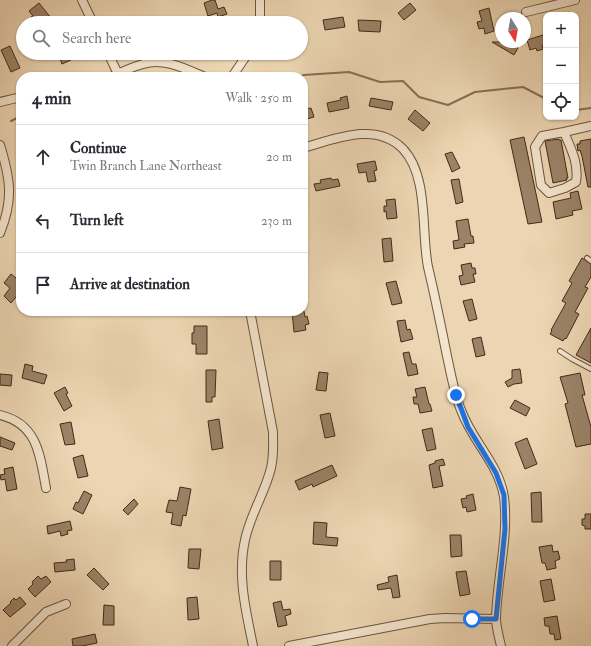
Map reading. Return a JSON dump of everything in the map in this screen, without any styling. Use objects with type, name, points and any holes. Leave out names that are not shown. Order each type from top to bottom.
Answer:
[{"type":"street","points":[[82,0],[90,16]]},
{"type":"street","points":[[260,0],[260,16]]},
{"type":"street","points":[[526,12],[574,0]]},
{"type":"street","points":[[110,60],[114,72]]},
{"type":"street","points":[[235,72],[243,60]]},
{"type":"street","points":[[123,72],[143,64],[161,62],[192,72]]},
{"type":"street","points":[[0,102],[16,98]]},
{"type":"street","points":[[564,132],[573,152],[578,171],[576,182],[565,188],[549,193],[540,186],[535,147],[542,136],[591,126]]},
{"type":"street","points":[[308,147],[355,134],[373,134],[384,136],[404,149],[416,171],[422,198],[426,256],[456,395],[468,427],[496,473],[504,495],[505,529],[496,619],[501,646]]},
{"type":"street","points":[[0,145],[2,163],[10,183],[9,202],[4,224],[0,233]]},
{"type":"street","points":[[251,316],[273,432],[274,450],[271,468],[249,523],[244,541],[242,560],[243,592],[253,646]]},
{"type":"street","points":[[0,415],[20,423],[31,435],[40,456],[46,488]]},
{"type":"street","points":[[12,646],[46,612],[66,604]]},
{"type":"street","points":[[289,646],[430,619],[496,619]]},
{"type":"lane","points":[[560,350],[572,359],[591,369]]},
{"type":"building","points":[[215,0],[218,9],[224,7],[227,14],[218,16],[217,13],[208,16],[204,3]]},
{"type":"building","points":[[39,3],[49,16],[33,16],[29,11]]},
{"type":"building","points":[[410,3],[416,10],[404,20],[398,13]]},
{"type":"building","points":[[489,8],[494,31],[485,34],[484,28],[479,29],[477,22],[482,21],[479,11]]},
{"type":"building","points":[[343,17],[345,27],[325,30],[323,20]]},
{"type":"building","points":[[358,20],[381,21],[380,32],[359,31]]},
{"type":"building","points":[[543,35],[543,49],[537,51],[536,48],[530,50],[531,39]]},
{"type":"building","points":[[10,46],[20,68],[11,72],[1,50]]},
{"type":"building","points":[[502,48],[518,48],[514,55]]},
{"type":"building","points":[[61,60],[71,60],[62,64]]},
{"type":"building","points":[[347,96],[349,108],[329,112],[327,103],[341,100],[340,98]]},
{"type":"building","points":[[371,98],[393,102],[391,110],[369,106]]},
{"type":"building","points":[[311,108],[314,117],[308,119],[308,109]]},
{"type":"building","points":[[415,110],[430,123],[423,131],[408,119]]},
{"type":"building","points":[[524,137],[542,222],[528,224],[510,140]]},
{"type":"building","points":[[591,139],[591,187],[588,187],[582,156],[580,150],[578,151],[577,144],[580,144],[580,141]]},
{"type":"building","points":[[561,140],[568,178],[566,178],[567,180],[553,183],[545,141]]},
{"type":"building","points":[[452,152],[460,168],[452,172],[445,154]]},
{"type":"building","points":[[375,161],[377,170],[374,171],[376,181],[368,182],[366,172],[359,173],[357,164]]},
{"type":"building","points":[[331,178],[332,180],[338,179],[340,186],[316,191],[314,184],[321,183],[320,180]]},
{"type":"building","points":[[459,179],[463,202],[456,204],[451,180]]},
{"type":"building","points":[[578,191],[582,209],[572,211],[573,215],[556,219],[553,202],[571,198],[570,193]]},
{"type":"building","points":[[395,199],[397,218],[387,219],[386,211],[384,212],[384,206],[387,206],[386,200]]},
{"type":"building","points":[[468,219],[471,236],[473,236],[474,243],[464,244],[465,247],[454,249],[453,241],[459,240],[456,221]]},
{"type":"building","points":[[391,238],[393,261],[384,262],[382,239]]},
{"type":"building","points":[[582,258],[591,264],[591,277],[585,287],[588,288],[575,312],[579,314],[566,339],[565,338],[563,341],[550,334],[566,303],[562,301],[572,283],[569,281]]},
{"type":"building","points":[[471,263],[472,268],[475,268],[476,274],[473,274],[475,282],[461,285],[459,276],[463,275],[461,265]]},
{"type":"building","points":[[11,274],[16,278],[16,297],[11,303],[4,296],[10,288],[4,283]]},
{"type":"building","points":[[396,281],[402,303],[392,305],[386,283]]},
{"type":"building","points":[[472,299],[477,319],[469,321],[463,301]]},
{"type":"building","points":[[292,316],[307,316],[309,324],[305,325],[306,330],[294,332]]},
{"type":"building","points":[[405,320],[407,330],[410,329],[413,339],[401,342],[397,321]]},
{"type":"building","points":[[194,326],[207,326],[207,354],[196,354],[196,344],[192,344],[192,333],[194,333]]},
{"type":"building","points":[[591,328],[591,363],[576,355]]},
{"type":"building","points":[[481,337],[485,355],[476,357],[472,339]]},
{"type":"building","points":[[409,352],[412,364],[416,364],[418,374],[408,376],[403,353]]},
{"type":"building","points":[[25,364],[33,366],[32,371],[47,375],[44,384],[22,378]]},
{"type":"building","points":[[520,369],[522,383],[514,384],[508,387],[505,382],[512,378],[512,370]]},
{"type":"building","points":[[206,370],[216,370],[215,397],[212,397],[212,402],[206,402]]},
{"type":"building","points":[[319,372],[328,373],[326,391],[316,390]]},
{"type":"building","points":[[580,373],[585,395],[582,395],[591,427],[591,444],[576,447],[565,404],[568,403],[560,377]]},
{"type":"building","points":[[0,374],[12,375],[11,386],[0,385]]},
{"type":"building","points":[[65,387],[68,393],[66,394],[72,406],[64,411],[54,393]]},
{"type":"building","points":[[425,387],[432,411],[420,413],[418,404],[414,404],[413,397],[417,397],[415,389]]},
{"type":"building","points":[[515,400],[530,408],[526,416],[510,408]]},
{"type":"building","points":[[330,413],[335,436],[325,438],[320,415]]},
{"type":"building","points":[[219,419],[223,448],[212,450],[208,421]]},
{"type":"building","points":[[71,422],[75,444],[65,445],[60,424]]},
{"type":"building","points":[[432,428],[436,449],[427,451],[422,430]]},
{"type":"building","points":[[0,437],[15,443],[12,450],[0,446]]},
{"type":"building","points":[[527,438],[537,464],[525,469],[515,443]]},
{"type":"building","points":[[83,455],[88,476],[78,478],[73,458]]},
{"type":"building","points":[[443,459],[445,465],[439,466],[443,486],[433,488],[429,465],[435,463],[435,461]]},
{"type":"building","points":[[332,465],[337,476],[313,487],[312,484],[299,490],[295,481]]},
{"type":"building","points":[[13,467],[17,489],[7,491],[5,479],[1,480],[0,475],[5,474],[4,469]]},
{"type":"building","points":[[180,487],[191,489],[186,516],[183,515],[181,526],[171,524],[173,513],[166,512],[169,500],[177,501]]},
{"type":"building","points":[[84,491],[92,495],[83,514],[73,509]]},
{"type":"building","points":[[541,492],[542,522],[532,522],[531,493]]},
{"type":"building","points":[[473,494],[476,510],[467,512],[466,507],[463,508],[461,499],[467,498],[466,496]]},
{"type":"building","points":[[134,499],[138,504],[128,515],[123,510]]},
{"type":"building","points":[[585,514],[591,514],[591,529],[585,529],[585,526],[582,525],[582,519],[585,519]]},
{"type":"building","points":[[70,521],[72,530],[67,531],[68,534],[61,536],[60,531],[48,534],[47,526]]},
{"type":"building","points":[[314,522],[327,523],[326,537],[338,538],[337,546],[313,544]]},
{"type":"building","points":[[450,535],[461,535],[462,556],[451,557]]},
{"type":"building","points":[[552,545],[553,552],[558,551],[560,559],[555,561],[556,568],[547,570],[545,563],[542,563],[539,547]]},
{"type":"building","points":[[189,549],[201,549],[199,569],[188,568]]},
{"type":"building","points":[[74,559],[75,570],[55,572],[54,563],[67,562],[66,560]]},
{"type":"building","points":[[270,561],[281,561],[281,580],[270,580]]},
{"type":"building","points":[[94,568],[109,584],[103,590],[87,575]]},
{"type":"building","points":[[466,571],[470,594],[460,596],[456,572]]},
{"type":"building","points":[[397,575],[400,597],[393,598],[391,588],[378,590],[377,585],[389,582],[388,577]]},
{"type":"building","points":[[38,576],[41,579],[46,576],[51,582],[35,597],[28,589]]},
{"type":"building","points":[[551,579],[555,600],[544,602],[540,581]]},
{"type":"building","points":[[20,597],[26,604],[10,617],[3,610],[14,598],[16,600]]},
{"type":"building","points":[[197,597],[199,619],[188,620],[187,598]]},
{"type":"building","points":[[281,601],[283,610],[290,609],[291,614],[285,616],[287,625],[278,627],[273,603]]},
{"type":"building","points":[[104,605],[114,606],[114,625],[103,625]]},
{"type":"building","points":[[557,616],[561,639],[555,640],[554,634],[550,634],[549,626],[545,626],[544,618]]},
{"type":"building","points":[[95,634],[97,643],[73,646],[72,639]]},
{"type":"waterway","points":[[308,75],[349,72],[380,82],[403,81],[419,97],[448,105],[475,92],[523,87],[543,97]]},
{"type":"waterway","points":[[579,110],[591,108]]},
{"type":"waterway","points":[[11,121],[16,118]]},
{"type":"route","points":[[456,395],[468,427],[492,464],[504,495],[505,529],[496,619],[472,619]]}]
